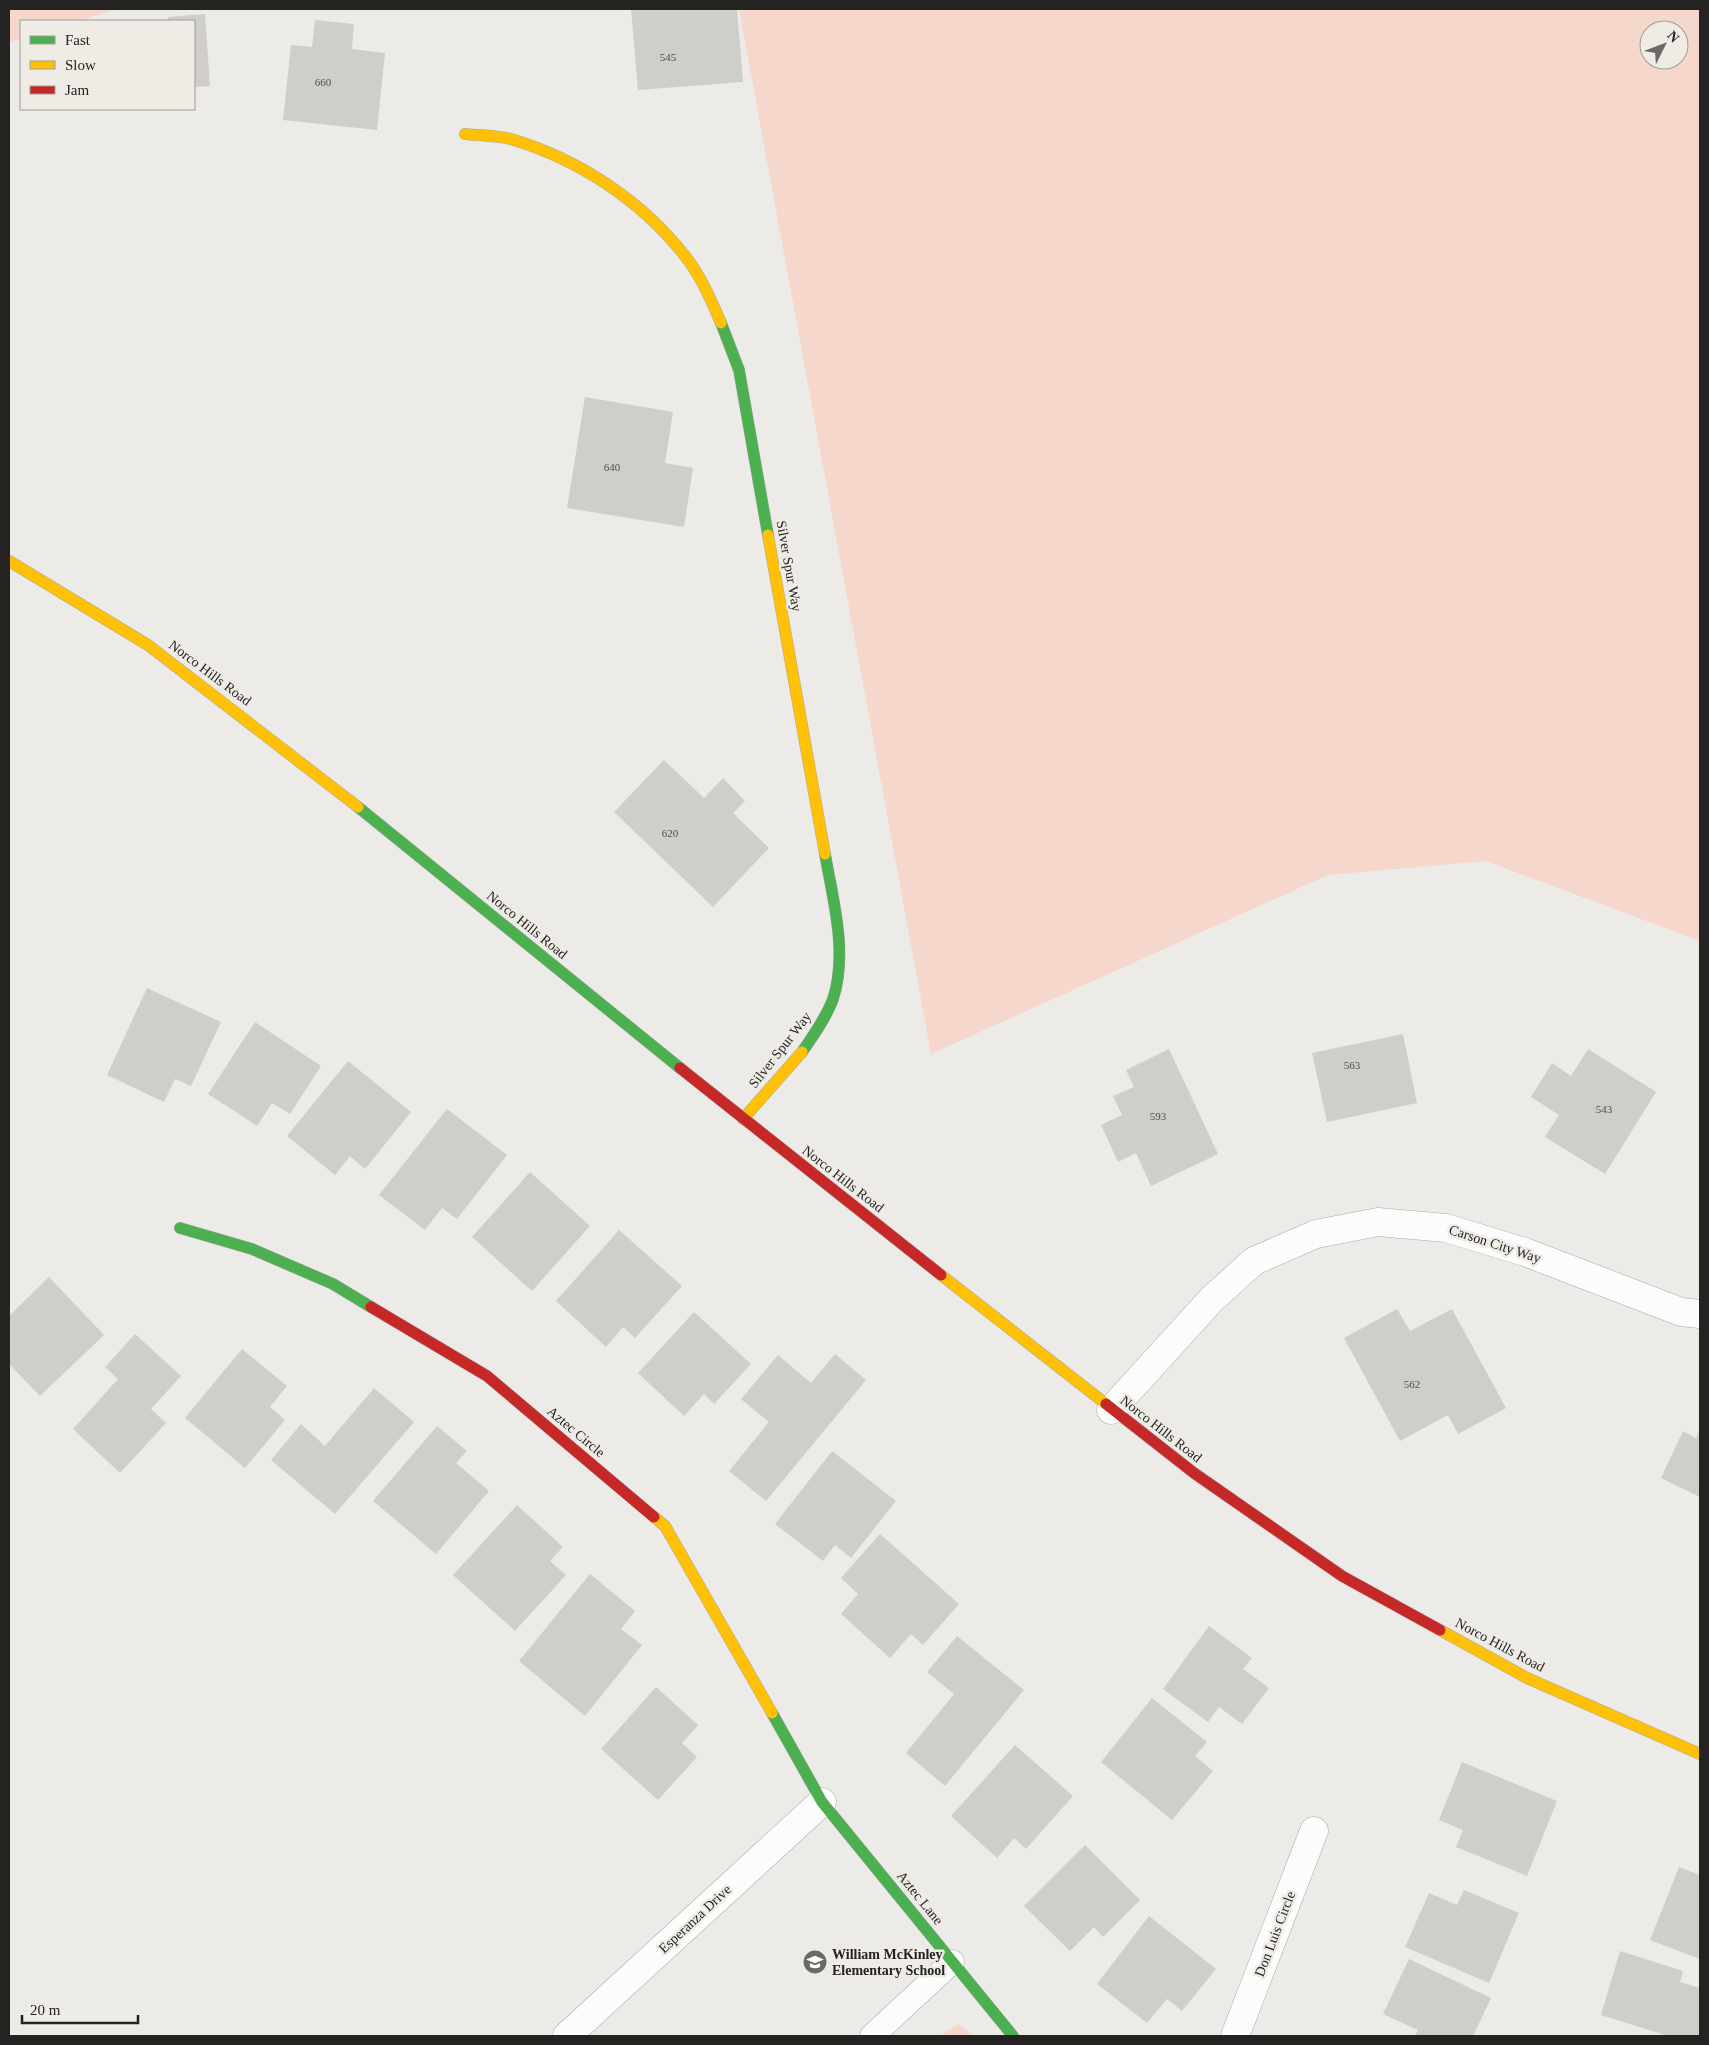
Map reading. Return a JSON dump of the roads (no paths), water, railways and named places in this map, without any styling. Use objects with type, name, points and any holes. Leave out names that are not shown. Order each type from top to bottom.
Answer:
[{"type":"street","name":"Silver Spur Way","points":[[464,134],[512,140],[572,163],[627,198],[672,240],[701,281],[725,333],[739,370],[833,901],[839,949],[837,983],[824,1019],[791,1065],[743,1120]]},
{"type":"street","name":"Norco Hills Road","points":[[9,561],[148,645],[326,781],[743,1120],[1194,1473],[1342,1576],[1526,1678],[1700,1754]]},
{"type":"street","name":"Carson City Way","points":[[1112,1410],[1212,1299],[1254,1261],[1316,1234],[1378,1222],[1446,1228],[1525,1252],[1681,1312],[1700,1314]]},
{"type":"street","name":"Aztec Circle","points":[[180,1228],[252,1249],[333,1284],[487,1376],[665,1526],[822,1802]]},
{"type":"street","name":"Aztec Lane","points":[[822,1802],[1013,2036]]},
{"type":"street","name":"Esperanza Drive","points":[[567,2036],[822,1802]]},
{"type":"street","name":"Don Luis Circle","points":[[1235,2036],[1314,1831]]},
{"type":"lane","points":[[872,2036],[952,1962]]},
{"type":"place","name":"William McKinley Elementary School","points":[[815,1962]]}]
